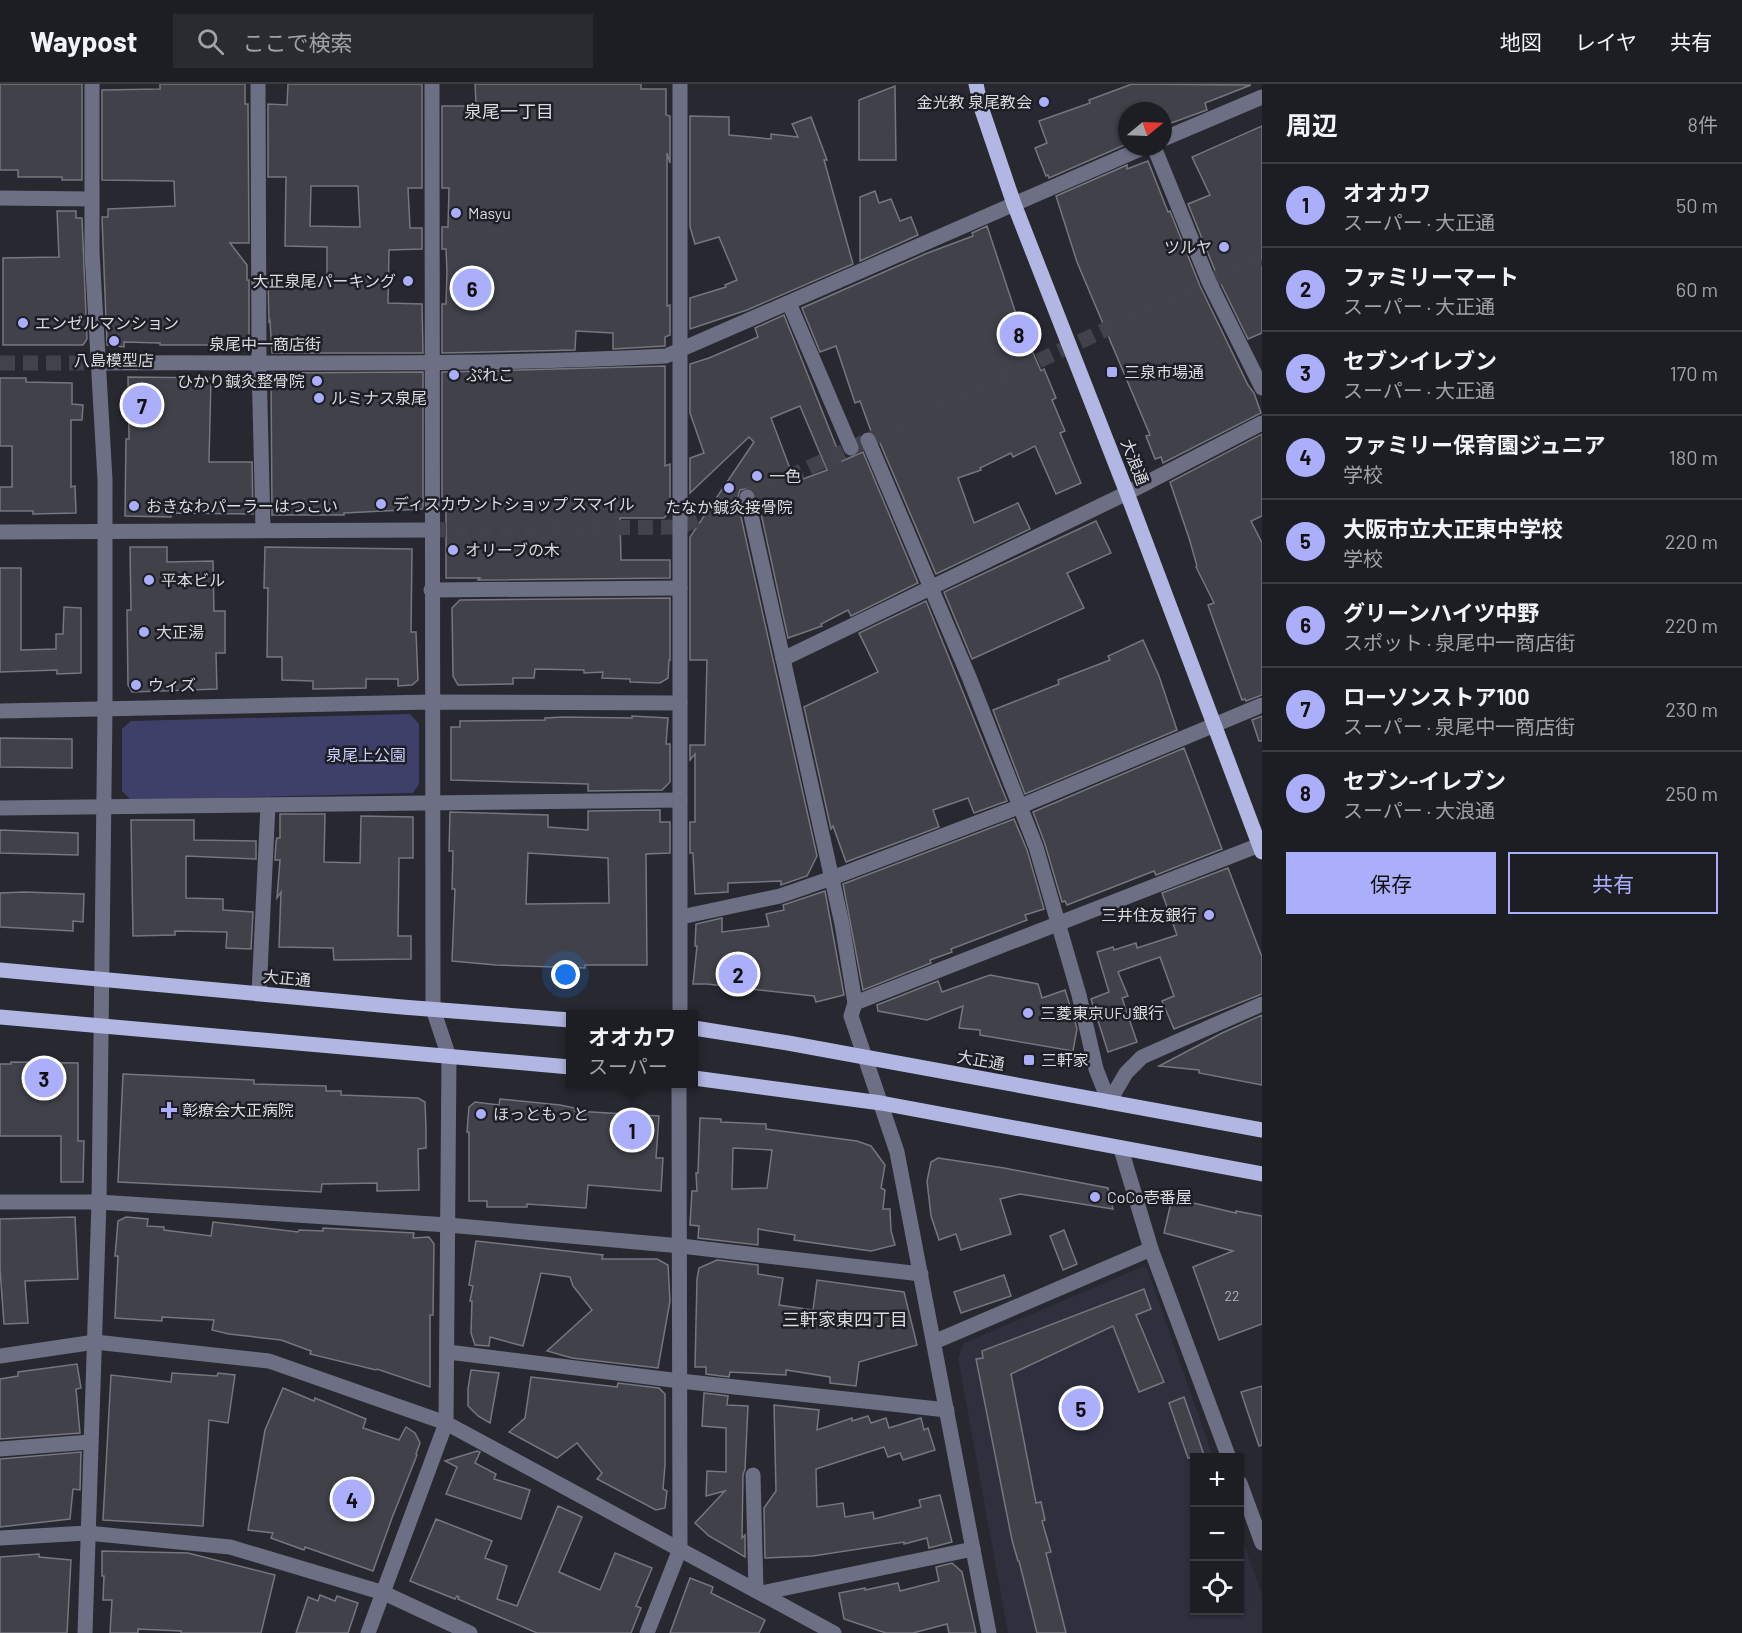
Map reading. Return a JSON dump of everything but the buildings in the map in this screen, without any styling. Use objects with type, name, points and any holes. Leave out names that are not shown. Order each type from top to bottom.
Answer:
[{"type":"main road","name":"大浪通","points":[[976,84],[981,107],[1014,204],[1127,493],[1261,847]]},
{"type":"main road","name":"大正通","points":[[0,970],[566,1020]]},
{"type":"main road","points":[[0,1017],[566,1067]]},
{"type":"main road","name":"大正通","points":[[698,1029],[1262,1130]]},
{"type":"main road","points":[[698,1078],[880,1103],[1262,1174]]},
{"type":"street","points":[[85,1633],[99,1202],[105,710],[105,480],[97,363],[91,199],[92,84]]},
{"type":"street","points":[[258,84],[259,362],[263,529]]},
{"type":"street","points":[[368,1633],[446,1423],[449,1057],[433,1009],[432,84]]},
{"type":"street","points":[[680,84],[680,1010]]},
{"type":"street","points":[[1172,135],[1262,97]]},
{"type":"street","name":"泉尾中一商店街","points":[[97,363],[433,362],[666,356],[1124,156]]},
{"type":"street","points":[[1158,156],[1209,282],[1262,388]]},
{"type":"street","points":[[0,198],[91,199]]},
{"type":"street","points":[[789,303],[851,448]]},
{"type":"street","points":[[783,658],[1127,493],[1262,423]]},
{"type":"street","points":[[868,440],[1021,806],[1059,924],[1079,995],[1096,1069],[1109,1102]]},
{"type":"street","points":[[747,497],[842,924],[855,1003],[851,1016],[897,1152],[989,1633]]},
{"type":"street","points":[[0,532],[432,530]]},
{"type":"street","points":[[431,590],[680,588]]},
{"type":"street","points":[[0,711],[431,702],[680,703]]},
{"type":"street","points":[[681,917],[780,896],[832,878],[1021,806],[1262,705]]},
{"type":"street","points":[[0,808],[680,800]]},
{"type":"street","points":[[259,993],[268,805]]},
{"type":"street","points":[[855,1003],[1261,847]]},
{"type":"street","points":[[1109,1102],[1126,1073],[1142,1057],[1262,1004]]},
{"type":"street","points":[[647,1633],[680,1549],[680,1088]]},
{"type":"street","points":[[1121,1149],[1151,1249],[1228,1453]]},
{"type":"street","points":[[0,1202],[99,1202],[448,1225],[681,1246],[921,1274]]},
{"type":"street","points":[[934,1342],[1151,1249]]},
{"type":"street","points":[[0,1356],[95,1342],[269,1361],[446,1423],[834,1633]]},
{"type":"street","points":[[448,1352],[680,1381],[947,1410]]},
{"type":"street","points":[[0,1449],[90,1442]]},
{"type":"street","points":[[753,1475],[759,1592]]},
{"type":"street","points":[[1244,1490],[1255,1505],[1262,1543]]},
{"type":"street","points":[[0,1538],[87,1533],[230,1547],[384,1593],[470,1633]]},
{"type":"street","points":[[759,1592],[973,1549]]},
{"type":"shaded area","points":[[1142,1267],[1147,1268],[1212,1453],[1190,1453],[1190,1615],[1244,1615],[1244,1544],[1262,1596],[1262,1633],[1008,1633],[958,1358],[964,1343]]},
{"type":"green space","name":"泉尾上公園","points":[[410,714],[419,724],[419,784],[413,793],[131,800],[122,791],[122,729],[131,721]]},
{"type":"tunnel","points":[[431,530],[681,527],[1262,257]]},
{"type":"tunnel","points":[[0,363],[97,363]]},
{"type":"place","name":"金光教 泉尾教会","points":[[1044,102]]},
{"type":"place","name":"Masyu","points":[[456,213]]},
{"type":"place","name":"ツルヤ","points":[[1224,247]]},
{"type":"place","name":"大正泉尾パーキング","points":[[408,281]]},
{"type":"place","name":"グリーンハイツ中野","points":[[472,288]]},
{"type":"place","name":"エンゼルマンション","points":[[23,323]]},
{"type":"place","name":"セブン-イレブン","points":[[1019,334]]},
{"type":"place","name":"八島模型店","points":[[114,341]]},
{"type":"place","name":"三泉市場通","points":[[1112,372]]},
{"type":"place","name":"ぷれこ","points":[[454,375]]},
{"type":"place","name":"ひかり鍼灸整骨院","points":[[317,381]]},
{"type":"place","name":"ルミナス泉尾","points":[[319,398]]},
{"type":"place","name":"ローソンストア100","points":[[142,405]]},
{"type":"place","name":"一色","points":[[757,476]]},
{"type":"place","name":"たなか鍼灸接骨院","points":[[729,488]]},
{"type":"place","name":"ディスカウントショップ スマイル","points":[[381,504]]},
{"type":"place","name":"おきなわパーラーはつこい","points":[[134,506]]},
{"type":"place","name":"オリーブの木","points":[[453,550]]},
{"type":"place","name":"平本ビル","points":[[149,580]]},
{"type":"place","name":"大正湯","points":[[144,632]]},
{"type":"place","name":"ウィズ","points":[[136,685]]},
{"type":"place","name":"三井住友銀行","points":[[1209,915]]},
{"type":"place","name":"ファミリーマート","points":[[738,974]]},
{"type":"place","name":"三菱東京UFJ銀行","points":[[1028,1013]]},
{"type":"place","name":"三軒家","points":[[1029,1060]]},
{"type":"place","name":"セブンイレブン","points":[[44,1078]]},
{"type":"place","name":"彰療会大正病院","points":[[169,1110]]},
{"type":"place","name":"ほっともっと","points":[[481,1114]]},
{"type":"place","name":"オオカワ","points":[[632,1130]]},
{"type":"place","name":"CoCo壱番屋","points":[[1095,1197]]},
{"type":"place","name":"大阪市立大正東中学校","points":[[1081,1408]]},
{"type":"place","name":"ファミリー保育園ジュニア","points":[[352,1499]]},
{"type":"district","name":"泉尾一丁目","points":[[509,112]]},
{"type":"district","name":"三軒家東四丁目","points":[[845,1320]]}]
